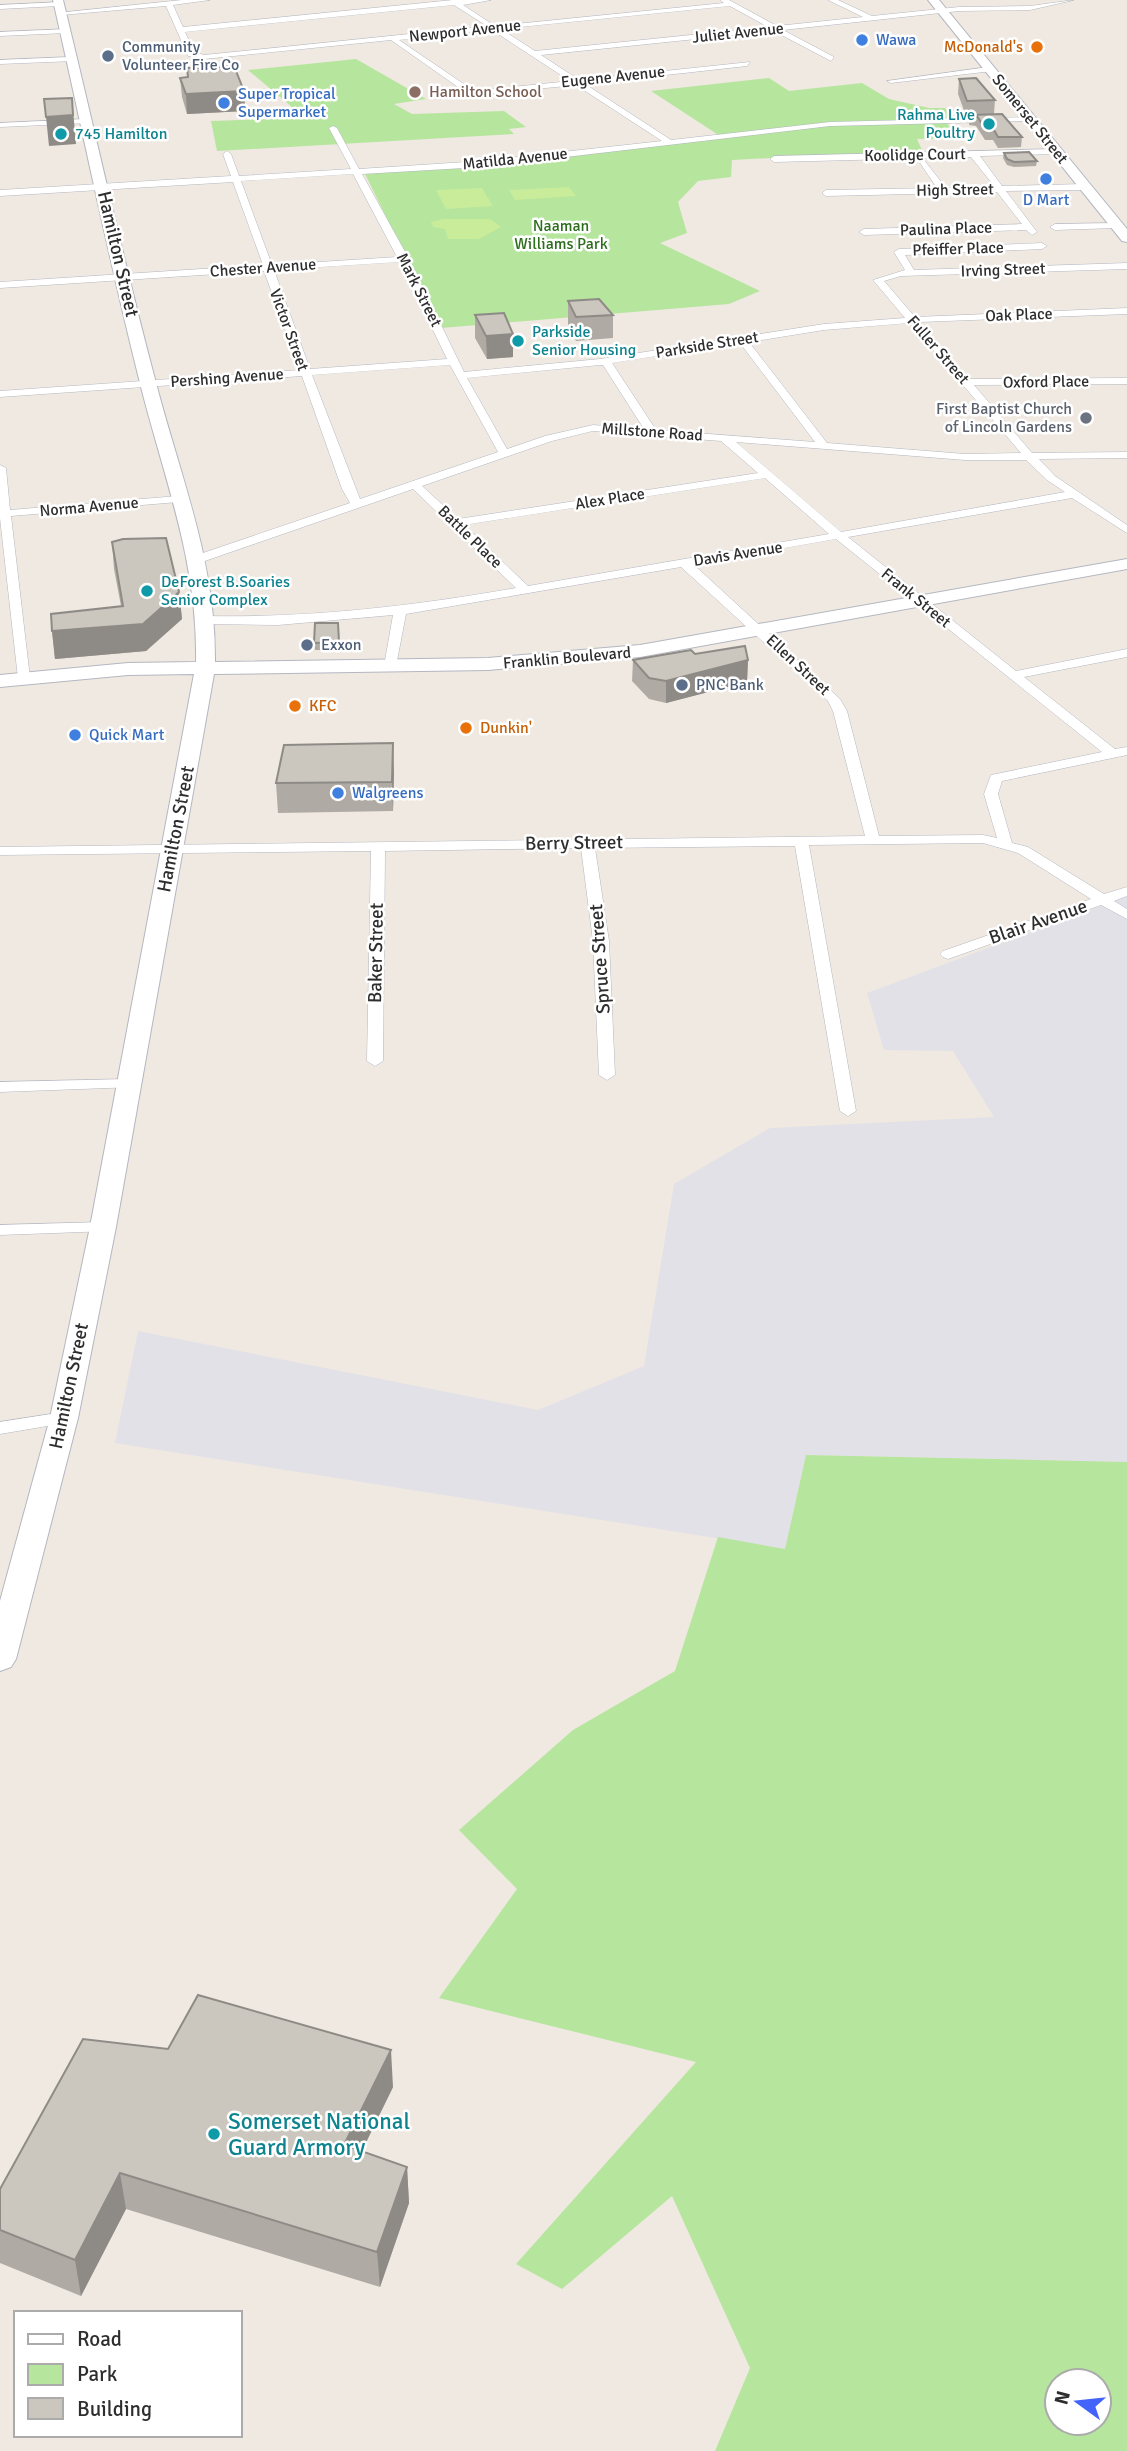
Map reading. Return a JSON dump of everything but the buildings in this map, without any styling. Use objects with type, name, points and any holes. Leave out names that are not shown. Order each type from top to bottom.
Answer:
[{"type":"main road","name":"Somerset Street","points":[[933,0],[1127,238]]},
{"type":"main road","name":"Hamilton Street","points":[[0,1659],[64,1418],[103,1227],[205,668],[206,620],[198,559],[178,499],[148,383],[60,6]]},
{"type":"main road","name":"Franklin Boulevard","points":[[205,668],[544,661],[640,652],[1127,564]]},
{"type":"street","points":[[0,7],[169,4],[206,0]]},
{"type":"street","points":[[169,4],[179,30],[453,1],[487,0]]},
{"type":"street","points":[[831,0],[871,19]]},
{"type":"street","name":"Juliet Avenue","points":[[533,54],[943,11],[1030,8],[1070,0]]},
{"type":"street","points":[[453,1],[668,141]]},
{"type":"street","points":[[728,2],[831,60]]},
{"type":"street","name":"Newport Avenue","points":[[179,30],[191,54],[198,56],[493,29],[728,2]]},
{"type":"street","points":[[0,34],[66,31]]},
{"type":"street","points":[[391,38],[472,93]]},
{"type":"street","points":[[0,62],[71,59]]},
{"type":"street","name":"Eugene Avenue","points":[[438,97],[747,64]]},
{"type":"street","points":[[891,81],[989,69]]},
{"type":"street","name":"Matilda Avenue","points":[[0,193],[520,160],[831,124],[1030,119]]},
{"type":"street","points":[[0,125],[87,121]]},
{"type":"street","name":"Mark Street","points":[[333,128],[404,259],[453,362],[504,453]]},
{"type":"street","points":[[702,149],[718,146],[706,137]]},
{"type":"street","name":"Koolidge Court","points":[[774,159],[922,159],[973,153],[1056,152]]},
{"type":"street","points":[[973,153],[1058,268]]},
{"type":"street","name":"Victor Street","points":[[227,154],[305,373],[348,489],[357,505]]},
{"type":"street","points":[[878,166],[922,159],[943,190]]},
{"type":"street","name":"High Street","points":[[826,193],[1084,187]]},
{"type":"street","points":[[1055,227],[1116,225]]},
{"type":"street","name":"Paulina Place","points":[[864,232],[1028,227]]},
{"type":"street","name":"Pfeiffer Place","points":[[911,273],[899,252],[1042,246]]},
{"type":"street","name":"Chester Avenue","points":[[0,285],[404,259]]},
{"type":"street","name":"Irving Street","points":[[879,278],[911,273],[1127,266]]},
{"type":"street","name":"Fuller Street","points":[[879,278],[880,284],[1029,456],[1051,478],[1127,530]]},
{"type":"street","name":"Oak Place","points":[[912,320],[1127,312]]},
{"type":"street","name":"Parkside Street","points":[[461,375],[606,361],[824,327],[912,320]]},
{"type":"street","points":[[742,339],[824,446]]},
{"type":"street","points":[[606,361],[651,431]]},
{"type":"street","name":"Pershing Avenue","points":[[0,394],[453,362]]},
{"type":"street","name":"Oxford Place","points":[[966,382],[1127,381]]},
{"type":"street","name":"Millstone Road","points":[[198,559],[504,453],[582,430],[651,431],[923,455],[1127,455]]},
{"type":"street","name":"Frank Street","points":[[723,437],[765,475],[920,602],[1013,675],[1120,752]]},
{"type":"street","points":[[0,468],[3,514],[24,678]]},
{"type":"street","name":"Alex Place","points":[[456,523],[765,475]]},
{"type":"street","name":"Battle Place","points":[[414,484],[525,590]]},
{"type":"street","name":"Davis Avenue","points":[[206,620],[271,621],[400,611],[840,537],[1075,494]]},
{"type":"street","name":"Norma Avenue","points":[[3,514],[178,499]]},
{"type":"street","name":"Ellen Street","points":[[684,563],[820,685],[840,711],[873,839]]},
{"type":"street","points":[[390,666],[400,611]]},
{"type":"street","points":[[1013,675],[1127,653]]},
{"type":"street","name":"Franklin Boulevard","points":[[0,681],[97,670],[205,668]]},
{"type":"street","points":[[1005,843],[991,794],[996,778],[1120,752]]},
{"type":"street","name":"Berry Street","points":[[0,852],[587,842],[983,839],[1023,850],[1127,915]]},
{"type":"street","points":[[801,840],[848,1111]]},
{"type":"street","name":"Spruce Street","points":[[587,842],[601,941],[607,1075]]},
{"type":"street","name":"Baker Street","points":[[375,1061],[377,845]]},
{"type":"street","name":"Blair Avenue","points":[[948,954],[1127,891]]},
{"type":"street","points":[[0,1087],[129,1084]]},
{"type":"street","points":[[0,1230],[103,1227]]},
{"type":"street","points":[[0,1428],[64,1418]]},
{"type":"shaded area","points":[[1127,896],[1127,1462],[806,1455],[785,1549],[115,1443],[138,1331],[538,1410],[644,1366],[674,1184],[770,1128],[994,1117],[953,1051],[884,1050],[867,993]]},
{"type":"green space","points":[[356,59],[426,99],[394,104],[412,114],[504,111],[526,127],[509,129],[514,134],[217,151],[211,121],[305,118],[248,70]]},
{"type":"green space","name":"Naaman Williams Park","points":[[769,78],[789,91],[862,83],[889,99],[929,108],[945,108],[949,114],[947,123],[957,138],[917,139],[922,150],[732,160],[731,177],[698,181],[678,202],[687,233],[660,243],[760,291],[729,304],[441,328],[364,172],[720,136],[651,91]]},
{"type":"green space","points":[[569,187],[576,196],[515,200],[509,190]]},
{"type":"green space","points":[[482,188],[493,206],[446,209],[436,190]]},
{"type":"green space","points":[[443,219],[490,219],[501,227],[479,239],[448,239],[445,229],[433,227],[431,222]]},
{"type":"green space","points":[[806,1455],[1127,1462],[1127,2451],[715,2451],[750,2368],[672,2196],[562,2289],[516,2264],[696,2062],[439,1998],[517,1889],[459,1830],[573,1730],[675,1671],[718,1537],[785,1549]]},
{"type":"place","name":"Wawa","points":[[862,40]]},
{"type":"place","name":"McDonald's","points":[[1037,47]]},
{"type":"place","name":"Community Volunteer Fire Co","points":[[108,56]]},
{"type":"place","name":"Hamilton School","points":[[415,92]]},
{"type":"place","name":"Super Tropical Supermarket","points":[[224,103]]},
{"type":"place","name":"Rahma Live Poultry","points":[[989,124]]},
{"type":"place","name":"745 Hamilton","points":[[61,134]]},
{"type":"place","name":"D Mart","points":[[1046,179]]},
{"type":"place","name":"Parkside Senior Housing","points":[[518,341]]},
{"type":"place","name":"First Baptist Church of Lincoln Gardens","points":[[1086,418]]},
{"type":"place","name":"DeForest B.Soaries Senior Complex","points":[[147,591]]},
{"type":"place","name":"Exxon","points":[[307,645]]},
{"type":"place","name":"PNC Bank","points":[[682,685]]},
{"type":"place","name":"KFC","points":[[295,706]]},
{"type":"place","name":"Dunkin'","points":[[466,728]]},
{"type":"place","name":"Quick Mart","points":[[75,735]]},
{"type":"place","name":"Walgreens","points":[[338,793]]},
{"type":"place","name":"Somerset National Guard Armory","points":[[214,2134]]}]
